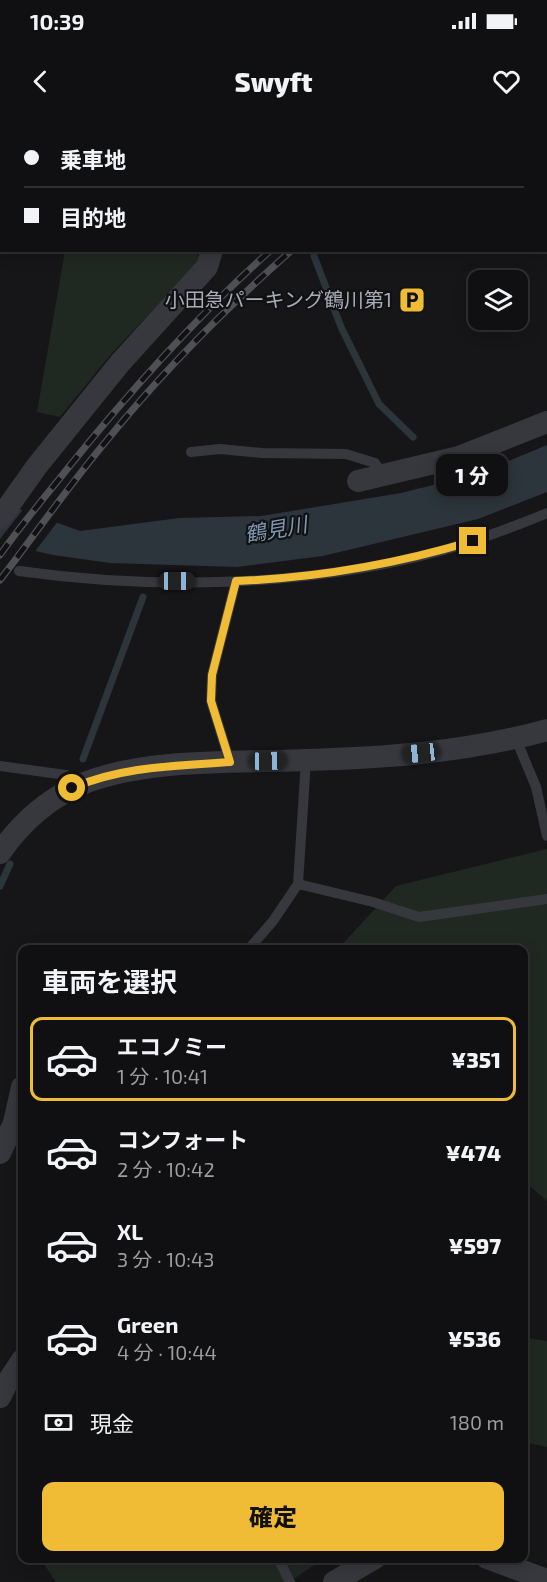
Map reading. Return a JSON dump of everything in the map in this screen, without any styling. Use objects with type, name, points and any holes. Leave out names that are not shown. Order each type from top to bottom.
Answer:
[{"type":"street","points":[[0,518],[120,363],[207,267],[211,252]]},
{"type":"street","points":[[358,481],[459,457],[547,422]]},
{"type":"street","points":[[0,853],[8,841],[32,817],[59,794],[108,775],[156,767],[404,755],[454,750],[516,739],[547,730]]},
{"type":"street","points":[[0,1153],[14,1123],[18,1105]]},
{"type":"street","points":[[0,1397],[18,1366]]},
{"type":"street","points":[[334,1582],[366,1563]]},
{"type":"street","points":[[501,1563],[547,1580]]},
{"type":"lane","points":[[191,452],[220,449],[262,453],[346,454],[375,463],[384,476]]},
{"type":"lane","points":[[19,571],[73,579],[137,581],[281,579],[391,562],[488,536],[547,513]]},
{"type":"lane","points":[[230,762],[211,701],[212,675],[236,581]]},
{"type":"lane","points":[[516,739],[536,787],[547,836]]},
{"type":"lane","points":[[252,945],[273,921],[298,884],[306,760]]},
{"type":"lane","points":[[0,766],[66,775],[85,783]]},
{"type":"lane","points":[[298,884],[373,902],[419,917],[547,899]]},
{"type":"lane","points":[[280,1563],[290,1582]]},
{"type":"shaded area","points":[[65,252],[197,252],[200,261],[112,353],[60,417],[37,412]]},
{"type":"shaded area","points":[[547,849],[547,1201],[528,1184],[528,945],[342,945],[396,886]]},
{"type":"shaded area","points":[[528,1338],[547,1341],[547,1447],[528,1443]]},
{"type":"shaded area","points":[[43,1563],[317,1563],[289,1582],[56,1582]]},
{"type":"water","name":"鶴見川","points":[[547,445],[547,492],[478,519],[323,556],[237,567],[110,563],[53,555],[0,543],[0,502],[80,531],[179,518],[261,516],[401,493],[477,474]]},
{"type":"pier","points":[[24,508],[59,520],[33,554],[0,546],[0,539]]},
{"type":"waterway","points":[[314,256],[341,327],[379,404],[413,437]]},
{"type":"waterway","points":[[448,474],[455,488]]},
{"type":"waterway","points":[[83,759],[143,597]]},
{"type":"waterway","points":[[0,886],[10,864]]},
{"type":"railway","points":[[0,555],[115,411],[217,301],[269,252]]},
{"type":"railway","points":[[0,580],[80,473],[151,389],[219,317],[290,252]]},
{"type":"place","name":"小田急パーキング鶴川第1","points":[[412,300]]},
{"type":"route","points":[[72,788],[108,775],[156,767],[230,762],[211,701],[212,675],[236,581],[281,579],[344,570],[391,562],[473,541]]}]
